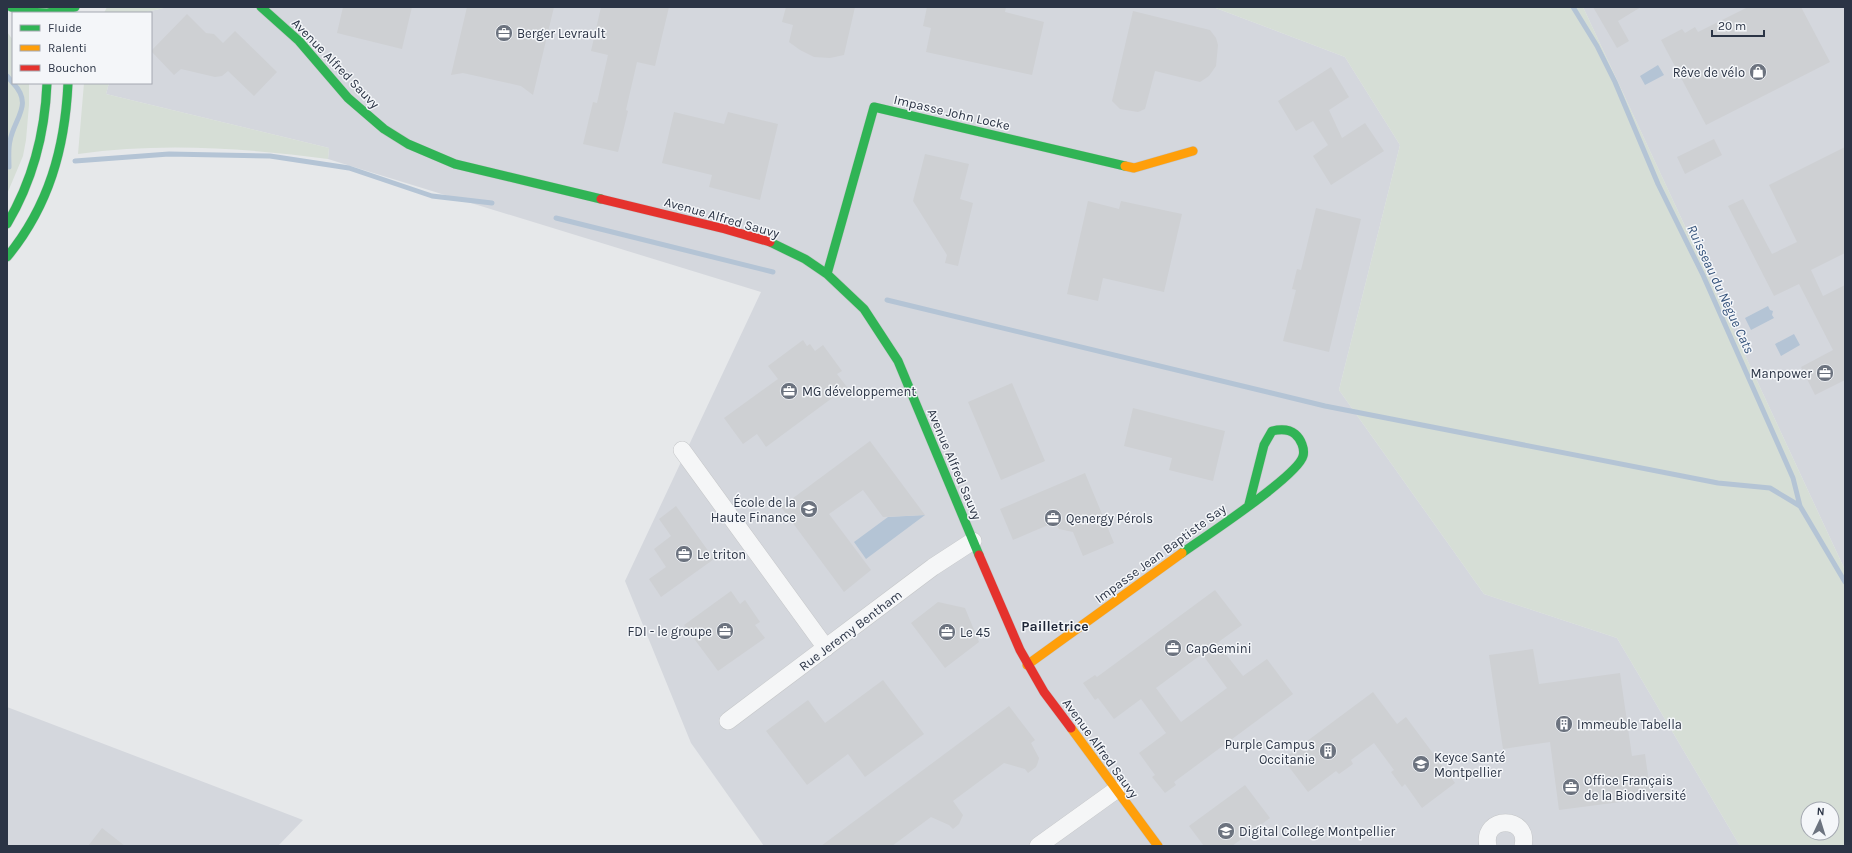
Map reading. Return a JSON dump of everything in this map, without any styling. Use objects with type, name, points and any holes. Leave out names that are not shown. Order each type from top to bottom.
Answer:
[{"type":"street","points":[[10,7],[28,12]]},
{"type":"street","points":[[52,12],[75,7]]},
{"type":"street","name":"Avenue Alfred Sauvy","points":[[262,8],[299,41],[348,98],[384,129],[408,144],[456,164],[724,229],[770,242],[805,259],[827,274],[864,309],[898,361],[973,541],[1027,664],[1044,692],[1158,846]]},
{"type":"street","points":[[7,224],[16,211],[33,171],[43,130],[46,84]]},
{"type":"street","points":[[7,257],[35,215],[54,176],[65,131],[68,84]]},
{"type":"street","name":"Impasse John Locke","points":[[827,274],[874,107],[1134,168],[1193,150]]},
{"type":"street","name":"Impasse Jean Baptiste Say","points":[[1027,664],[1049,651],[1277,485],[1298,467],[1304,455],[1302,442],[1296,434],[1289,430],[1280,429],[1272,431],[1264,445],[1249,504]]},
{"type":"street","points":[[682,450],[826,648]]},
{"type":"street","name":"Rue Jeremy Bentham","points":[[728,721],[933,567],[973,541]]},
{"type":"street","points":[[1038,846],[1116,790]]},
{"type":"street","points":[[1488,846],[1488,836],[1490,830],[1500,823],[1506,822],[1517,826],[1521,831],[1523,836],[1523,846]]},
{"type":"shaded area","points":[[107,7],[168,7],[146,12],[104,12]]},
{"type":"shaded area","points":[[168,7],[1213,7],[1345,57],[1400,145],[1339,390],[1484,594],[1617,638],[1740,846],[764,846],[691,743],[625,581],[761,292],[328,159],[329,148],[106,94],[109,84],[152,84],[152,12],[146,12]]},
{"type":"shaded area","points":[[1213,7],[1583,7],[1845,570],[1845,846],[1740,846],[1617,638],[1484,594],[1339,390],[1400,145],[1345,57]]},
{"type":"shaded area","points":[[1583,7],[1845,7],[1845,570]]},
{"type":"shaded area","points":[[7,32],[12,39],[12,84],[29,84],[29,105],[23,156],[7,194]]},
{"type":"shaded area","points":[[84,84],[109,84],[106,94],[329,148],[328,159],[234,149],[172,147],[109,150],[78,154]]},
{"type":"shaded area","points":[[7,707],[303,820],[278,846],[7,846]]},
{"type":"water","points":[[1658,65],[1664,75],[1645,85],[1640,76]]},
{"type":"water","points":[[1768,306],[1770,310],[1773,311],[1772,315],[1774,318],[1751,330],[1745,318]]},
{"type":"water","points":[[1794,334],[1800,345],[1781,356],[1775,344]]},
{"type":"water","points":[[925,515],[866,559],[854,542],[888,517]]},
{"type":"building","points":[[343,7],[412,7],[402,49],[337,33]]},
{"type":"building","name":"Berger Levrault","points":[[467,7],[554,7],[533,95],[521,86],[463,73],[451,75]]},
{"type":"building","points":[[601,7],[669,7],[655,66],[637,62],[626,110],[628,111],[618,152],[583,144],[593,102],[597,103],[608,55],[591,51]]},
{"type":"building","points":[[786,7],[855,7],[844,55],[830,58],[814,57],[800,50],[789,42],[793,25],[782,22]]},
{"type":"building","points":[[927,7],[1006,7],[1005,12],[1044,22],[1032,75],[926,52],[931,28],[923,26]]},
{"type":"building","points":[[1593,7],[1641,7],[1618,21],[1629,41],[1617,48]]},
{"type":"building","points":[[1748,7],[1801,7],[1830,62],[1706,125],[1661,40],[1682,29],[1685,33],[1695,27],[1698,32]]},
{"type":"building","points":[[1133,11],[1210,30],[1216,38],[1218,45],[1216,66],[1209,76],[1200,82],[1155,71],[1145,109],[1138,112],[1120,109],[1112,101]]},
{"type":"building","points":[[187,14],[206,33],[214,34],[223,43],[235,31],[277,72],[254,96],[228,71],[222,76],[215,77],[181,69],[174,75],[152,52],[152,50]]},
{"type":"building","points":[[1331,67],[1349,97],[1329,110],[1342,138],[1365,123],[1384,151],[1331,185],[1313,156],[1328,145],[1313,121],[1296,131],[1278,101]]},
{"type":"building","points":[[674,112],[724,124],[728,112],[778,124],[760,200],[709,187],[712,175],[662,163]]},
{"type":"building","points":[[1714,139],[1722,155],[1685,174],[1677,157]]},
{"type":"building","points":[[1845,147],[1845,253],[1811,270],[1823,296],[1845,285],[1845,380],[1815,395],[1801,367],[1833,350],[1799,284],[1774,296],[1728,206],[1743,199],[1772,254],[1797,242],[1769,185]]},
{"type":"building","points":[[925,154],[969,164],[960,199],[973,203],[958,266],[945,263],[947,255],[913,201]]},
{"type":"building","points":[[1088,201],[1119,209],[1121,201],[1182,214],[1164,292],[1103,278],[1098,301],[1067,294]]},
{"type":"building","points":[[1316,208],[1361,219],[1329,352],[1283,341],[1296,290],[1292,289],[1297,269],[1301,270]]},
{"type":"building","name":"MG développement","points":[[803,340],[807,346],[810,344],[815,351],[823,345],[842,371],[837,374],[847,387],[766,447],[757,434],[743,444],[724,418],[778,379],[768,366]]},
{"type":"building","points":[[1012,383],[1045,461],[1001,480],[968,402]]},
{"type":"building","points":[[1133,408],[1225,431],[1213,481],[1169,470],[1172,458],[1124,446]]},
{"type":"building","points":[[870,441],[925,515],[883,517],[863,490],[829,514],[871,570],[844,592],[781,507]]},
{"type":"building","name":"Qenergy Pérols","points":[[1085,473],[1114,543],[1083,556],[1073,532],[1059,529],[1055,522],[1013,540],[1000,509]]},
{"type":"building","name":"Le triton","points":[[676,506],[714,559],[661,597],[649,579],[666,567],[654,549],[671,536],[659,519]]},
{"type":"building","points":[[1215,590],[1242,625],[1217,643],[1243,676],[1267,659],[1293,694],[1174,782],[1176,785],[1165,793],[1152,777],[1155,775],[1139,753],[1166,733],[1141,699],[1114,719],[1098,698],[1095,700],[1083,683],[1095,675],[1097,677]],"holes":[[[1202,654],[1227,688],[1181,722],[1156,688]]]},
{"type":"building","name":"FDI - le groupe","points":[[731,591],[740,604],[745,600],[760,622],[755,625],[765,638],[718,671],[684,625]]},
{"type":"building","name":"Le 45","points":[[938,602],[965,608],[979,642],[945,668],[911,623]]},
{"type":"building","name":"Immeuble Tabella","points":[[1533,649],[1539,684],[1620,673],[1632,756],[1645,754],[1651,798],[1559,810],[1550,742],[1503,749],[1489,655]]},
{"type":"building","points":[[883,680],[924,734],[865,777],[848,754],[807,785],[766,731],[808,700],[825,723]]},
{"type":"building","name":"Purple Campus Occitanie","points":[[1373,692],[1397,724],[1406,717],[1455,783],[1422,808],[1405,784],[1402,787],[1391,772],[1394,770],[1374,743],[1351,760],[1353,764],[1339,774],[1336,771],[1308,792],[1283,759]]},
{"type":"building","points":[[1009,706],[1035,740],[1031,743],[1039,758],[1036,767],[1028,773],[1025,769],[1004,763],[953,801],[963,815],[959,824],[953,829],[949,825],[931,817],[892,846],[821,846]]},
{"type":"building","points":[[1245,785],[1270,818],[1232,846],[1204,846],[1189,826]]},
{"type":"building","points":[[102,828],[125,846],[88,846]]},
{"type":"waterway","name":"Ruisseau du Nègue Cats","points":[[1573,7],[1597,46],[1615,82],[1658,184],[1703,275],[1793,478],[1800,506],[1845,582]]},
{"type":"waterway","points":[[7,76],[12,82]]},
{"type":"waterway","points":[[9,167],[10,141],[21,112],[22,105],[22,98],[14,84]]},
{"type":"waterway","points":[[75,161],[169,154],[270,156],[349,168],[432,196],[492,203]]},
{"type":"waterway","points":[[556,218],[773,272]]},
{"type":"waterway","points":[[887,300],[1325,406],[1718,483],[1770,488],[1800,506]]},
{"type":"traffic: fast","points":[[11,7],[28,12]]},
{"type":"traffic: fast","points":[[52,12],[75,7]]},
{"type":"traffic: fast","points":[[261,7],[299,41],[348,98],[384,129],[408,144],[455,164],[601,199]]},
{"type":"traffic: fast","points":[[7,224],[24,191],[36,156],[44,120],[47,84]]},
{"type":"traffic: fast","points":[[7,257],[22,238],[34,217],[44,197],[52,175],[63,130],[68,84]]},
{"type":"traffic: fast","points":[[827,274],[874,107],[1125,166]]},
{"type":"traffic: fast","points":[[770,242],[805,259],[827,274],[864,309],[898,361],[979,555]]},
{"type":"traffic: fast","points":[[1182,553],[1268,492],[1297,465],[1303,456],[1303,450],[1302,444],[1293,432],[1284,430],[1272,431],[1264,445],[1249,504]]},
{"type":"traffic: slow","points":[[1125,166],[1134,168],[1193,151]]},
{"type":"traffic: slow","points":[[1027,665],[1182,553]]},
{"type":"traffic: slow","points":[[1071,728],[1158,846]]},
{"type":"traffic: jam","points":[[601,199],[725,229],[770,242]]},
{"type":"traffic: jam","points":[[979,555],[1020,650],[1044,692],[1071,728]]},
{"type":"place","name":"Berger Levrault","points":[[504,33]]},
{"type":"place","name":"Rêve de vélo","points":[[1758,72]]},
{"type":"place","name":"Manpower","points":[[1825,373]]},
{"type":"place","name":"MG développement","points":[[789,391]]},
{"type":"place","name":"École de la Haute Finance","points":[[809,509]]},
{"type":"place","name":"Qenergy Pérols","points":[[1053,518]]},
{"type":"place","name":"Le triton","points":[[684,554]]},
{"type":"place","name":"FDI - le groupe","points":[[725,631]]},
{"type":"place","name":"Le 45","points":[[947,632]]},
{"type":"place","name":"CapGemini","points":[[1173,648]]},
{"type":"place","name":"Immeuble Tabella","points":[[1564,724]]},
{"type":"place","name":"Purple Campus Occitanie","points":[[1328,751]]},
{"type":"place","name":"Keyce Santé Montpellier","points":[[1421,764]]},
{"type":"place","name":"Office Français de la Biodiversité","points":[[1571,787]]},
{"type":"place","name":"Digital College Montpellier","points":[[1226,831]]},
{"type":"district","name":"Pailletrice","points":[[1055,626]]}]
